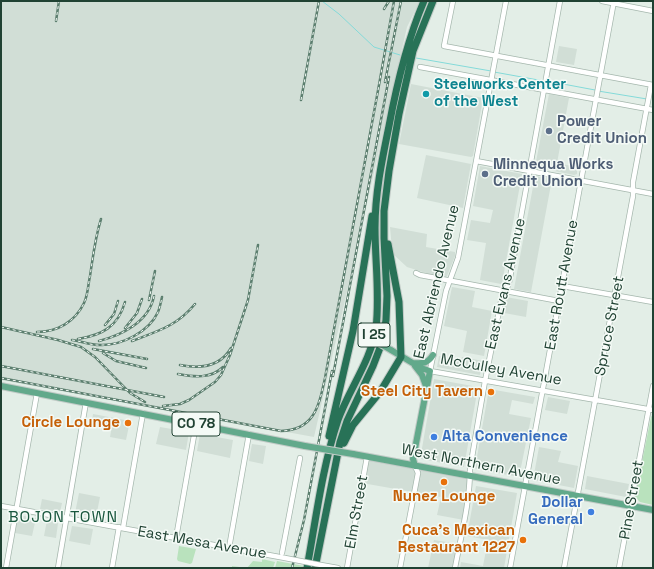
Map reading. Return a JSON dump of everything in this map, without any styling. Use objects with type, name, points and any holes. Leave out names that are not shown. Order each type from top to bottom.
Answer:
[{"type":"highway","name":"I 25","points":[[307,568],[326,464],[338,419],[365,362],[376,328],[375,228],[378,185],[400,75],[411,35],[424,1]]},
{"type":"highway","name":"I 25","points":[[318,566],[340,442],[347,421],[373,366],[383,340],[387,296],[384,211],[389,171],[408,71],[419,36],[433,1]]},
{"type":"highway","points":[[326,464],[328,440],[353,331],[378,185]]},
{"type":"highway","points":[[335,470],[342,446],[353,425],[380,392],[401,356],[399,302],[388,247],[384,211]]},
{"type":"main road","name":"McCulley Avenue","points":[[353,331],[361,333],[430,372]]},
{"type":"main road","points":[[411,362],[425,363],[430,360],[433,355]]},
{"type":"main road","points":[[411,362],[422,375],[426,390]]},
{"type":"main road","name":"East Abriendo Avenue","points":[[415,466],[413,459],[430,372]]},
{"type":"main road","name":"CO 78","points":[[1,386],[249,434]]},
{"type":"main road","name":"West Northern Avenue","points":[[249,434],[305,446],[653,510]]},
{"type":"street","points":[[453,1],[444,46],[652,85]]},
{"type":"street","name":"East Abriendo Avenue","points":[[430,372],[446,291],[458,258],[506,1]]},
{"type":"street","name":"East Evans Avenue","points":[[455,568],[467,502],[470,469],[485,381],[501,301],[509,283],[560,1]]},
{"type":"street","points":[[602,1],[653,11]]},
{"type":"street","name":"East Routt Avenue","points":[[510,568],[613,2]]},
{"type":"street","points":[[420,67],[492,78],[545,90],[653,110]]},
{"type":"street","name":"Spruce Street","points":[[564,568],[616,295],[633,196],[632,182],[646,108],[652,85]]},
{"type":"street","points":[[476,161],[653,194]]},
{"type":"street","points":[[416,273],[559,301]]},
{"type":"street","points":[[562,286],[653,302]]},
{"type":"street","name":"McCulley Avenue","points":[[430,372],[596,399],[651,410]]},
{"type":"street","name":"Pine Street","points":[[619,568],[630,506],[651,410],[653,386]]},
{"type":"street","points":[[6,568],[37,393]]},
{"type":"street","points":[[58,568],[86,402]]},
{"type":"street","points":[[112,568],[143,413]]},
{"type":"street","points":[[176,538],[196,424]]},
{"type":"street","points":[[228,548],[249,434]]},
{"type":"street","name":"Elm Street","points":[[347,568],[367,457]]},
{"type":"street","points":[[282,553],[300,458]]},
{"type":"street","name":"East Abriendo Avenue","points":[[400,568],[418,473],[415,466]]},
{"type":"street","name":"East Mesa Avenue","points":[[1,506],[285,558],[318,566],[338,568]]},
{"type":"shaded area","points":[[1,1],[420,1],[407,27],[314,437],[1,380]]},
{"type":"shaded area","points":[[559,46],[577,49],[574,65],[556,62]]},
{"type":"shaded area","points":[[411,84],[483,98],[473,156],[471,157],[399,144]]},
{"type":"shaded area","points":[[549,94],[569,98],[557,163],[577,167],[577,174],[574,175],[535,167]]},
{"type":"shaded area","points":[[426,155],[471,164],[463,208],[417,198]]},
{"type":"shaded area","points":[[480,166],[522,174],[501,284],[480,280],[486,243],[467,240],[471,220],[490,223],[493,210],[473,206]]},
{"type":"shaded area","points":[[535,176],[552,179],[531,292],[514,289]]},
{"type":"shaded area","points":[[390,227],[427,234],[426,247],[455,252],[455,256],[447,276],[426,273],[407,267],[394,255]]},
{"type":"shaded area","points":[[452,287],[475,291],[472,307],[492,311],[484,356],[463,352],[467,331],[444,326]]},
{"type":"shaded area","points":[[506,297],[528,301],[526,317],[504,313]]},
{"type":"shaded area","points":[[439,356],[461,360],[462,357],[483,361],[480,375],[437,367]]},
{"type":"shaded area","points":[[434,379],[478,387],[464,467],[421,459]]},
{"type":"shaded area","points":[[489,389],[535,397],[533,404],[512,400],[509,414],[531,418],[519,477],[475,468]]},
{"type":"shaded area","points":[[548,397],[570,401],[567,414],[545,410]]},
{"type":"shaded area","points":[[93,414],[130,421],[126,440],[110,437],[112,426],[92,422]]},
{"type":"shaded area","points":[[160,427],[189,432],[186,450],[156,444]]},
{"type":"shaded area","points":[[200,434],[233,440],[230,458],[197,451]]},
{"type":"shaded area","points":[[252,444],[266,446],[263,464],[249,461]]},
{"type":"shaded area","points":[[539,447],[561,451],[558,462],[578,466],[574,488],[533,480]]},
{"type":"shaded area","points":[[366,460],[470,480],[464,520],[437,515],[441,497],[362,483]]},
{"type":"shaded area","points":[[587,476],[629,484],[626,497],[585,489]]},
{"type":"shaded area","points":[[476,486],[517,493],[504,568],[460,568],[461,562],[483,566],[488,540],[467,536]]},
{"type":"shaded area","points":[[79,493],[100,497],[96,517],[75,513]]},
{"type":"shaded area","points":[[42,499],[62,503],[60,512],[40,509]]},
{"type":"shaded area","points":[[18,515],[36,518],[32,536],[15,533]]},
{"type":"shaded area","points":[[47,520],[58,523],[56,538],[44,536]]},
{"type":"shaded area","points":[[72,526],[93,529],[90,545],[69,541]]},
{"type":"shaded area","points":[[434,540],[459,544],[455,568],[428,568]]},
{"type":"green space","points":[[653,414],[653,505],[640,502],[635,497],[651,417]]},
{"type":"green space","points":[[179,546],[196,549],[192,563],[190,564],[178,561]]},
{"type":"green space","points":[[262,559],[275,562],[273,568],[247,568],[253,561],[262,562]]},
{"type":"green space","points":[[277,561],[304,566],[304,568],[275,568]]},
{"type":"green space","points":[[232,566],[247,568],[232,568]]},
{"type":"waterway","points":[[322,1],[339,14],[374,47],[400,55]]},
{"type":"waterway","points":[[416,58],[491,71]]},
{"type":"waterway","points":[[494,72],[544,81]]},
{"type":"waterway","points":[[547,81],[595,90]]},
{"type":"waterway","points":[[598,91],[647,99]]},
{"type":"railway","points":[[56,21],[59,1]]},
{"type":"railway","points":[[301,100],[319,1]]},
{"type":"railway","points":[[384,9],[389,1]]},
{"type":"railway","points":[[1,378],[281,431],[292,430],[308,421],[314,414],[325,378],[394,1]]},
{"type":"railway","points":[[385,82],[401,1]]},
{"type":"railway","points":[[333,376],[389,77]]},
{"type":"railway","points":[[37,332],[44,332],[65,325],[76,316],[80,310],[87,293],[101,219]]},
{"type":"railway","points":[[163,406],[180,404],[189,400],[215,382],[221,375],[230,355],[248,300],[258,245]]},
{"type":"railway","points":[[149,300],[155,271]]},
{"type":"railway","points":[[99,341],[117,335],[133,326],[147,313],[154,296]]},
{"type":"railway","points":[[72,340],[98,345],[118,343],[126,340],[142,331],[154,319],[159,310],[162,297]]},
{"type":"railway","points":[[125,328],[137,313],[142,299]]},
{"type":"railway","points":[[105,325],[114,314],[118,301]]},
{"type":"railway","points":[[78,339],[94,335],[108,328],[118,318],[125,302]]},
{"type":"railway","points":[[132,341],[159,331],[174,323],[195,304]]},
{"type":"railway","points":[[1,327],[58,340],[81,347],[95,357],[130,393],[145,402]]},
{"type":"railway","points":[[180,365],[195,367],[209,365],[221,359],[231,348]]},
{"type":"railway","points":[[93,349],[147,359]]},
{"type":"railway","points":[[103,353],[116,361],[146,368]]},
{"type":"railway","points":[[1,366],[164,397]]},
{"type":"railway","points":[[178,374],[202,376],[213,374],[223,367]]},
{"type":"railway","points":[[292,568],[304,520],[332,371]]},
{"type":"place","name":"Steelworks Center of the West","points":[[426,94]]},
{"type":"place","name":"Power Credit Union","points":[[549,131]]},
{"type":"place","name":"Minnequa Works Credit Union","points":[[485,174]]},
{"type":"place","name":"Steel City Tavern","points":[[491,392]]},
{"type":"place","name":"Circle Lounge","points":[[128,423]]},
{"type":"place","name":"Alta Convenience","points":[[434,437]]},
{"type":"place","name":"Nunez Lounge","points":[[444,482]]},
{"type":"place","name":"Dollar General","points":[[591,512]]},
{"type":"place","name":"Cuca's Mexican Restaurant 1227","points":[[523,540]]},
{"type":"district","name":"BOJON TOWN","points":[[63,518]]}]
